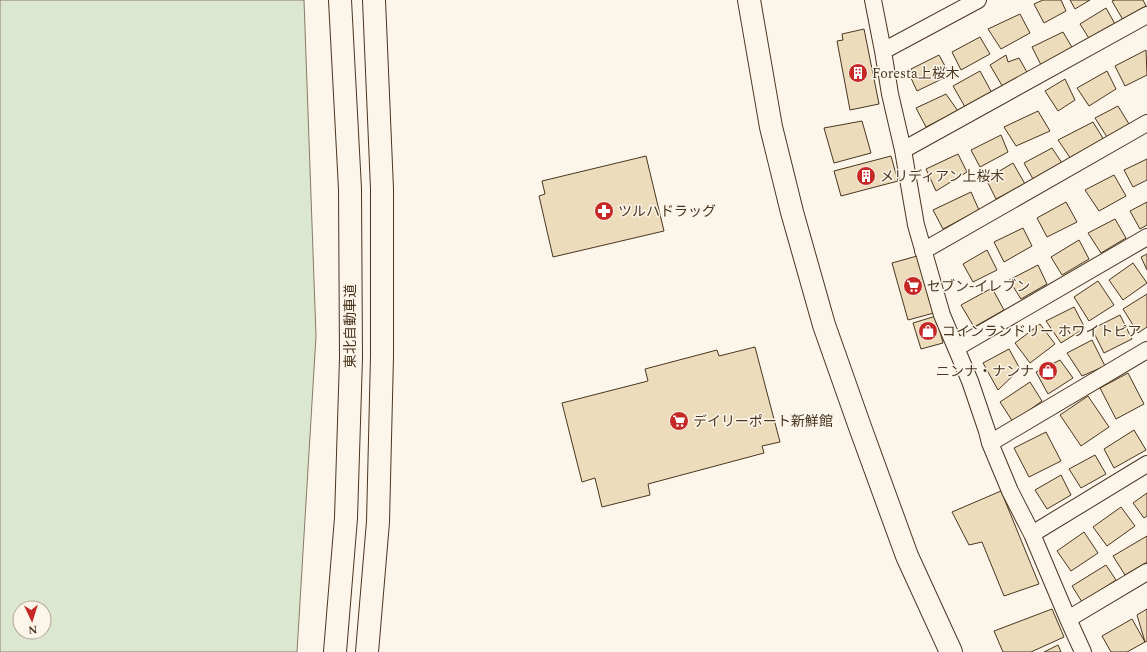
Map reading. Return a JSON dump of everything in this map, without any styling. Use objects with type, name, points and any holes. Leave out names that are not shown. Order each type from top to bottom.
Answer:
[{"type":"main road","name":"東北自動車道","points":[[335,652],[346,518],[351,358],[350,189],[340,0]]},
{"type":"main road","points":[[367,652],[378,522],[382,356],[382,189],[374,0]]},
{"type":"main road","points":[[749,0],[771,127],[792,212],[824,325],[907,556],[951,652]]},
{"type":"street","points":[[873,0],[890,94],[903,150],[916,225],[942,315],[970,381],[990,443],[1010,490],[1032,534],[1083,652]]},
{"type":"street","points":[[883,51],[978,0]]},
{"type":"street","points":[[903,150],[1147,15]]},
{"type":"street","points":[[923,251],[1147,123]]},
{"type":"street","points":[[956,348],[1147,236]]},
{"type":"street","points":[[990,443],[1147,350]]},
{"type":"street","points":[[1032,534],[1147,464]]},
{"type":"street","points":[[1068,619],[1147,572]]},
{"type":"green space","points":[[0,0],[304,0],[316,336],[297,652],[0,652]]},
{"type":"building","points":[[1043,0],[1061,0],[1066,11],[1044,23],[1034,4]]},
{"type":"building","points":[[1070,0],[1090,0],[1075,9]]},
{"type":"building","points":[[1143,0],[1146,6],[1123,20],[1112,1]]},
{"type":"building","points":[[1106,8],[1115,24],[1090,40],[1080,24]]},
{"type":"building","points":[[1020,14],[1030,33],[1001,49],[988,29]]},
{"type":"building","name":"Foresta上桜木","points":[[864,29],[879,104],[850,110],[837,41],[843,40],[842,34]]},
{"type":"building","points":[[1063,32],[1073,49],[1041,65],[1032,47]]},
{"type":"building","points":[[980,37],[990,54],[961,70],[952,52]]},
{"type":"building","points":[[1146,50],[1147,75],[1125,86],[1115,66]]},
{"type":"building","points":[[939,55],[950,75],[917,91],[911,78],[915,77],[911,69]]},
{"type":"building","points":[[1006,55],[1008,62],[1019,58],[1028,74],[1004,89],[990,65]]},
{"type":"building","points":[[980,71],[992,93],[965,107],[953,86]]},
{"type":"building","points":[[1107,71],[1116,89],[1089,106],[1077,88]]},
{"type":"building","points":[[1065,79],[1075,100],[1058,111],[1045,91]]},
{"type":"building","points":[[946,94],[958,111],[926,127],[916,108]]},
{"type":"building","points":[[1118,106],[1129,124],[1107,137],[1095,118]]},
{"type":"building","points":[[1038,111],[1050,131],[1016,146],[1004,127]]},
{"type":"building","points":[[862,121],[871,153],[834,163],[824,128]]},
{"type":"building","points":[[1093,122],[1104,140],[1071,159],[1058,140]]},
{"type":"building","points":[[1001,135],[1008,152],[980,167],[971,150]]},
{"type":"building","points":[[1052,148],[1062,163],[1033,179],[1024,163]]},
{"type":"building","points":[[958,154],[967,172],[936,191],[926,169]]},
{"type":"building","points":[[646,156],[664,231],[553,257],[539,196],[545,194],[542,181]]},
{"type":"building","name":"メリディアン上桜木","points":[[891,156],[898,181],[841,196],[834,171]]},
{"type":"building","points":[[1147,159],[1147,180],[1133,187],[1124,170]]},
{"type":"building","points":[[1013,163],[1025,184],[996,199],[986,179]]},
{"type":"building","points":[[1114,175],[1126,196],[1099,211],[1085,190]]},
{"type":"building","points":[[971,192],[979,210],[943,229],[933,210]]},
{"type":"building","points":[[1066,202],[1077,222],[1047,237],[1037,218]]},
{"type":"building","points":[[1147,202],[1147,225],[1140,229],[1130,211]]},
{"type":"building","points":[[1115,219],[1126,238],[1101,253],[1088,233]]},
{"type":"building","points":[[1023,228],[1032,246],[1004,262],[994,242]]},
{"type":"building","points":[[1079,240],[1089,259],[1062,275],[1051,257]]},
{"type":"building","points":[[987,250],[997,270],[973,282],[963,264]]},
{"type":"building","points":[[1147,254],[1147,270],[1141,257]]},
{"type":"building","points":[[917,256],[934,313],[908,320],[892,263]]},
{"type":"building","points":[[1133,263],[1147,283],[1123,300],[1109,280]]},
{"type":"building","points":[[1038,265],[1047,284],[1021,299],[1009,280]]},
{"type":"building","points":[[1098,281],[1114,305],[1089,321],[1074,297]]},
{"type":"building","points":[[992,288],[1004,310],[974,327],[961,305]]},
{"type":"building","points":[[1147,294],[1147,327],[1138,333],[1123,309]]},
{"type":"building","points":[[1074,307],[1085,328],[1061,343],[1046,321]]},
{"type":"building","points":[[1120,315],[1132,339],[1104,353],[1092,329]]},
{"type":"building","points":[[936,316],[943,343],[921,349],[913,323]]},
{"type":"building","points":[[1040,324],[1055,344],[1030,363],[1015,343]]},
{"type":"building","points":[[1092,340],[1105,366],[1082,376],[1067,353]]},
{"type":"building","points":[[755,347],[780,442],[762,446],[764,453],[648,484],[650,495],[602,507],[595,478],[582,482],[562,403],[648,381],[645,369],[717,350],[719,356]]},
{"type":"building","points":[[1009,349],[1020,369],[998,390],[983,363]]},
{"type":"building","points":[[1060,360],[1073,378],[1048,394],[1036,372]]},
{"type":"building","points":[[1128,373],[1144,404],[1116,419],[1100,388]]},
{"type":"building","points":[[1030,382],[1042,401],[1013,422],[1000,402]]},
{"type":"building","points":[[1088,396],[1109,427],[1081,446],[1060,415]]},
{"type":"building","points":[[1134,430],[1146,450],[1114,468],[1104,449]]},
{"type":"building","points":[[1046,432],[1061,461],[1029,477],[1014,448]]},
{"type":"building","points":[[1095,455],[1106,474],[1081,488],[1069,469]]},
{"type":"building","points":[[1061,475],[1071,495],[1047,509],[1035,490]]},
{"type":"building","points":[[1001,491],[1039,584],[1004,596],[982,542],[969,545],[952,512]]},
{"type":"building","points":[[1147,493],[1147,516],[1144,518],[1133,503]]},
{"type":"building","points":[[1121,507],[1135,526],[1107,546],[1093,527]]},
{"type":"building","points":[[1084,532],[1098,553],[1071,571],[1057,551]]},
{"type":"building","points":[[1147,536],[1147,562],[1125,575],[1113,556]]},
{"type":"building","points":[[1106,565],[1116,580],[1082,602],[1072,586]]},
{"type":"building","points":[[1052,609],[1064,637],[1031,652],[1003,652],[994,631]]},
{"type":"building","points":[[1147,609],[1147,641],[1145,642],[1137,615]]},
{"type":"building","points":[[1132,619],[1145,642],[1127,652],[1111,652],[1102,636]]},
{"type":"building","points":[[1058,645],[1061,652],[1044,652]]},
{"type":"place","name":"Foresta上桜木","points":[[858,73]]},
{"type":"place","name":"メリディアン上桜木","points":[[866,176]]},
{"type":"place","name":"ツルハドラッグ","points":[[604,211]]},
{"type":"place","name":"セブン-イレブン","points":[[913,286]]},
{"type":"place","name":"コインランドリー ホワイトピア","points":[[928,331]]},
{"type":"place","name":"ニンナ・ナンナ","points":[[1048,371]]},
{"type":"place","name":"デイリーポート新鮮館","points":[[679,421]]}]
